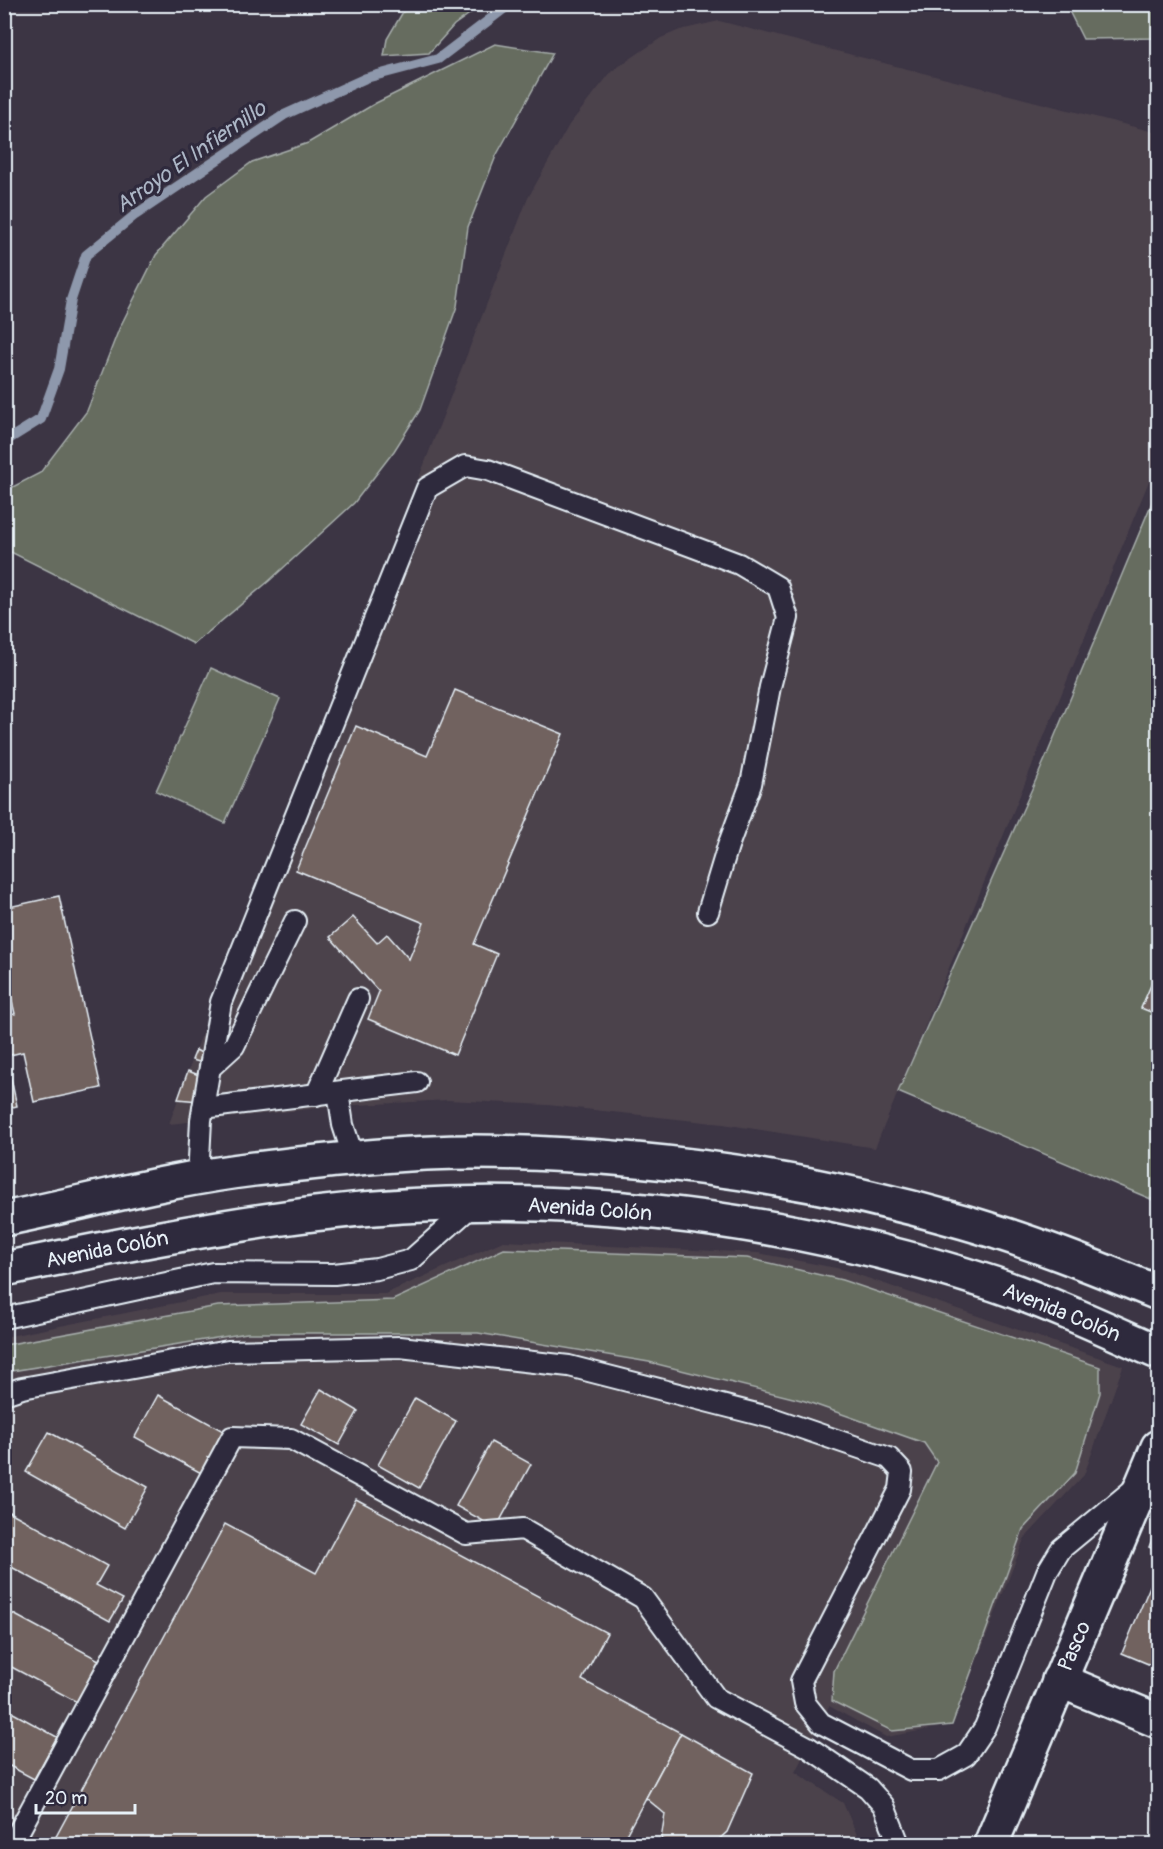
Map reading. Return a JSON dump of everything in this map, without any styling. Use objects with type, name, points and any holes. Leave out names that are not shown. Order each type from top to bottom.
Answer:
[{"type":"main road","points":[[4,1219],[198,1178],[354,1159],[471,1152],[532,1154],[669,1163],[746,1173],[895,1203],[966,1222],[1063,1255],[1158,1293]]},
{"type":"main road","name":"Avenida Colón","points":[[4,1269],[180,1235],[316,1214],[473,1205],[572,1206],[654,1212],[732,1222],[834,1241],[996,1285],[1158,1352]]},
{"type":"main road","name":"Pasco","points":[[991,1845],[1158,1447]]},
{"type":"main road","points":[[1059,1680],[1158,1721]]},
{"type":"lane","points":[[198,1178],[203,1108],[221,1002],[427,488],[465,466],[488,470],[739,564],[778,587],[788,618],[770,687],[751,784],[728,846],[708,912]]},
{"type":"lane","points":[[211,1067],[234,1047],[295,921]]},
{"type":"lane","points":[[316,1095],[358,999]]},
{"type":"lane","points":[[203,1108],[417,1082]]},
{"type":"lane","points":[[338,1092],[343,1125],[354,1159]]},
{"type":"lane","points":[[4,1318],[213,1273],[334,1274],[377,1269],[411,1260],[473,1205]]},
{"type":"lane","points":[[4,1394],[22,1388],[228,1351],[400,1347],[569,1366],[772,1418],[889,1458],[902,1472],[900,1489],[801,1681],[805,1703],[820,1723],[911,1770],[939,1770],[966,1755],[985,1727],[1047,1572],[1061,1549],[1146,1478]]},
{"type":"lane","points":[[12,1845],[232,1437],[291,1439],[466,1534],[523,1529],[643,1598],[716,1698],[808,1747],[868,1788],[884,1806],[899,1845]]},
{"type":"shaded area","points":[[719,21],[1158,133],[1158,459],[875,1148],[723,1124],[548,1105],[448,1100],[340,1106],[169,1124],[528,198],[569,125],[612,71],[661,38],[680,30]]},
{"type":"shaded area","points":[[503,1241],[758,1253],[841,1269],[1123,1366],[1084,1475],[1024,1539],[952,1725],[886,1737],[829,1706],[795,1772],[843,1803],[861,1844],[5,1844],[5,1337],[221,1294],[385,1294]]},
{"type":"green space","points":[[407,5],[482,5],[454,25],[429,53],[384,56],[387,39]]},
{"type":"green space","points":[[1066,5],[1158,5],[1158,38],[1083,39]]},
{"type":"green space","points":[[495,44],[553,53],[496,156],[468,227],[457,306],[420,410],[394,451],[354,503],[269,581],[194,644],[7,550],[5,554],[5,491],[40,473],[87,411],[119,329],[156,255],[206,196],[252,162],[308,143],[376,103]]},
{"type":"green space","points":[[1158,488],[1158,1202],[898,1092],[1046,757]]},
{"type":"green space","points":[[211,668],[280,699],[225,823],[156,791]]},
{"type":"green space","points":[[504,1249],[747,1258],[842,1280],[1100,1367],[1100,1393],[1075,1473],[1023,1529],[952,1725],[892,1731],[832,1701],[834,1671],[937,1462],[924,1443],[805,1401],[649,1362],[478,1333],[247,1333],[5,1372],[5,1345],[218,1306],[393,1300]]},
{"type":"building","points":[[455,690],[563,734],[474,944],[497,954],[455,1055],[368,1019],[379,992],[330,937],[353,917],[377,943],[387,934],[409,959],[424,923],[296,870],[356,726],[427,756]]},
{"type":"building","points":[[59,896],[101,1088],[34,1102],[23,1052],[6,1056],[17,1106],[4,1109],[4,1016],[15,1014],[4,965],[4,908]]},
{"type":"building","points":[[1158,969],[1158,1015],[1141,1008]]},
{"type":"building","points":[[196,1050],[205,1055],[203,1063],[192,1060]]},
{"type":"building","points":[[188,1071],[207,1078],[199,1101],[178,1099]]},
{"type":"building","points":[[321,1389],[358,1411],[339,1445],[301,1424]]},
{"type":"building","points":[[158,1395],[225,1432],[203,1474],[135,1437]]},
{"type":"building","points":[[415,1398],[456,1421],[419,1488],[378,1465]]},
{"type":"building","points":[[49,1432],[148,1487],[125,1528],[26,1472]]},
{"type":"building","points":[[491,1442],[531,1464],[496,1528],[456,1506]]},
{"type":"building","points":[[356,1499],[607,1633],[582,1680],[681,1733],[621,1844],[52,1844],[225,1524],[316,1573]]},
{"type":"building","points":[[8,1511],[107,1566],[96,1585],[123,1599],[110,1621],[4,1563],[4,1516]]},
{"type":"building","points":[[1158,1523],[1158,1551],[1149,1547]]},
{"type":"building","points":[[1153,1579],[1158,1582],[1158,1668],[1122,1653]]},
{"type":"building","points":[[4,1609],[99,1660],[77,1702],[4,1663]]},
{"type":"building","points":[[4,1708],[57,1737],[34,1779],[4,1763]]},
{"type":"building","points":[[681,1733],[753,1773],[727,1832],[714,1844],[672,1844],[661,1839],[665,1814],[646,1798]]},
{"type":"waterway","name":"Arroyo El Infiernillo","points":[[4,442],[41,419],[59,369],[71,300],[86,255],[135,215],[284,115],[366,78],[438,59],[510,4]]}]
